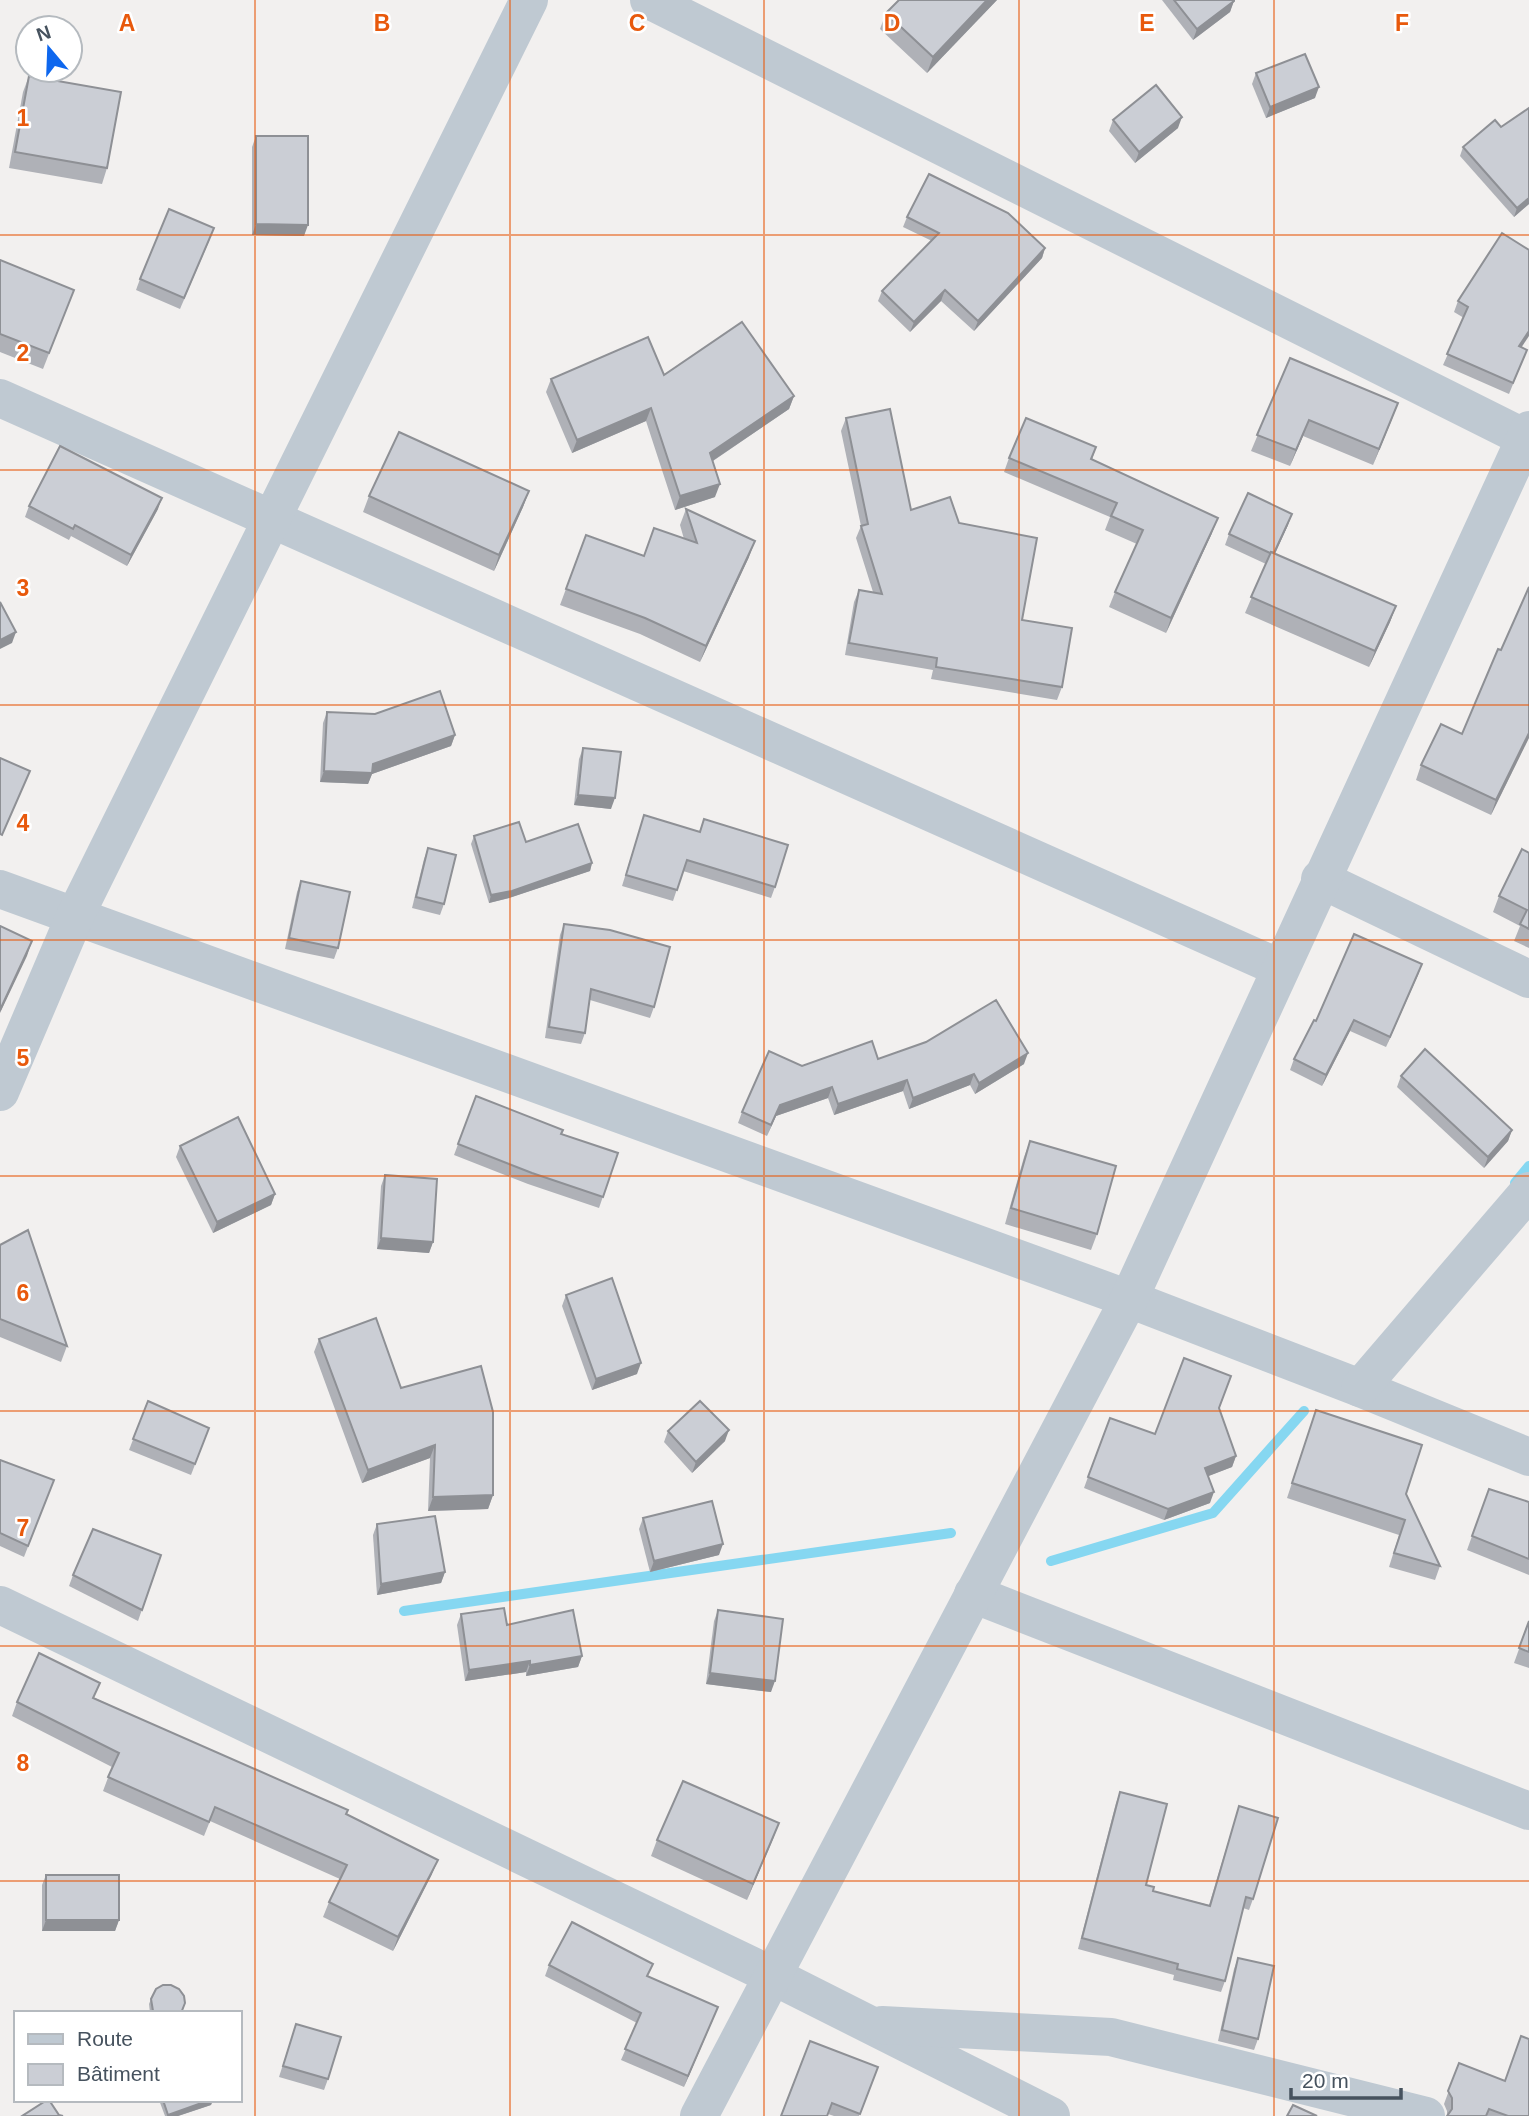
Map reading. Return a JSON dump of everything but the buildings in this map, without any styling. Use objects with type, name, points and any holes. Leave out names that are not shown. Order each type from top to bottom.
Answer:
[{"type":"street","points":[[0,1093],[75,916],[529,0]]},
{"type":"street","points":[[649,0],[1527,436],[1320,879],[1129,1299],[699,2116]]},
{"type":"street","points":[[0,398],[1280,968]]},
{"type":"street","points":[[1320,879],[1529,979]]},
{"type":"street","points":[[0,889],[1129,1299],[1529,1457]]},
{"type":"street","points":[[1360,1388],[1529,1191]]},
{"type":"street","points":[[973,1594],[1529,1811]]},
{"type":"street","points":[[0,1605],[773,1976],[1051,2116]]},
{"type":"street","points":[[868,2024],[1111,2037],[1426,2116]]},
{"type":"waterway","points":[[1515,1183],[1529,1166]]},
{"type":"waterway","points":[[1051,1561],[1213,1513],[1304,1411]]},
{"type":"waterway","points":[[404,1611],[951,1533]]}]
